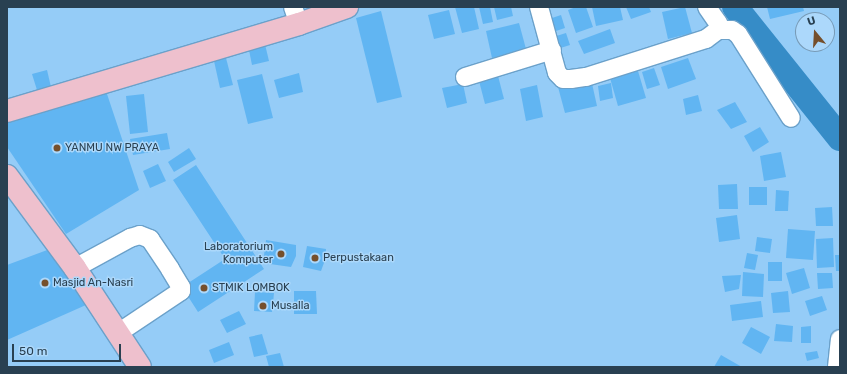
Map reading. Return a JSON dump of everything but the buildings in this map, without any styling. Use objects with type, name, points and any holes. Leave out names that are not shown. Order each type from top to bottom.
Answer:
[{"type":"main road","points":[[7,111],[296,15],[348,7]]},
{"type":"main road","points":[[7,176],[75,268],[140,367]]},
{"type":"street","points":[[539,7],[552,50],[557,73],[564,78],[571,79],[586,77],[706,39],[718,30],[732,30],[738,34],[791,118]]},
{"type":"street","points":[[708,7],[718,23],[718,30]]},
{"type":"street","points":[[465,77],[552,50]]},
{"type":"street","points":[[75,268],[130,238],[140,235],[150,239],[170,269],[181,287],[181,291],[118,333]]},
{"type":"street","points":[[837,367],[840,339]]},
{"type":"waterway","points":[[735,7],[840,138]]},
{"type":"place","name":"YANMU NW PRAYA","points":[[57,148]]},
{"type":"place","name":"Laboratorium Komputer","points":[[281,254]]},
{"type":"place","name":"Perpustakaan","points":[[315,258]]},
{"type":"place","name":"Masjid An-Nasri","points":[[45,283]]},
{"type":"place","name":"STMIK LOMBOK","points":[[204,288]]},
{"type":"place","name":"Musalla","points":[[263,306]]}]
